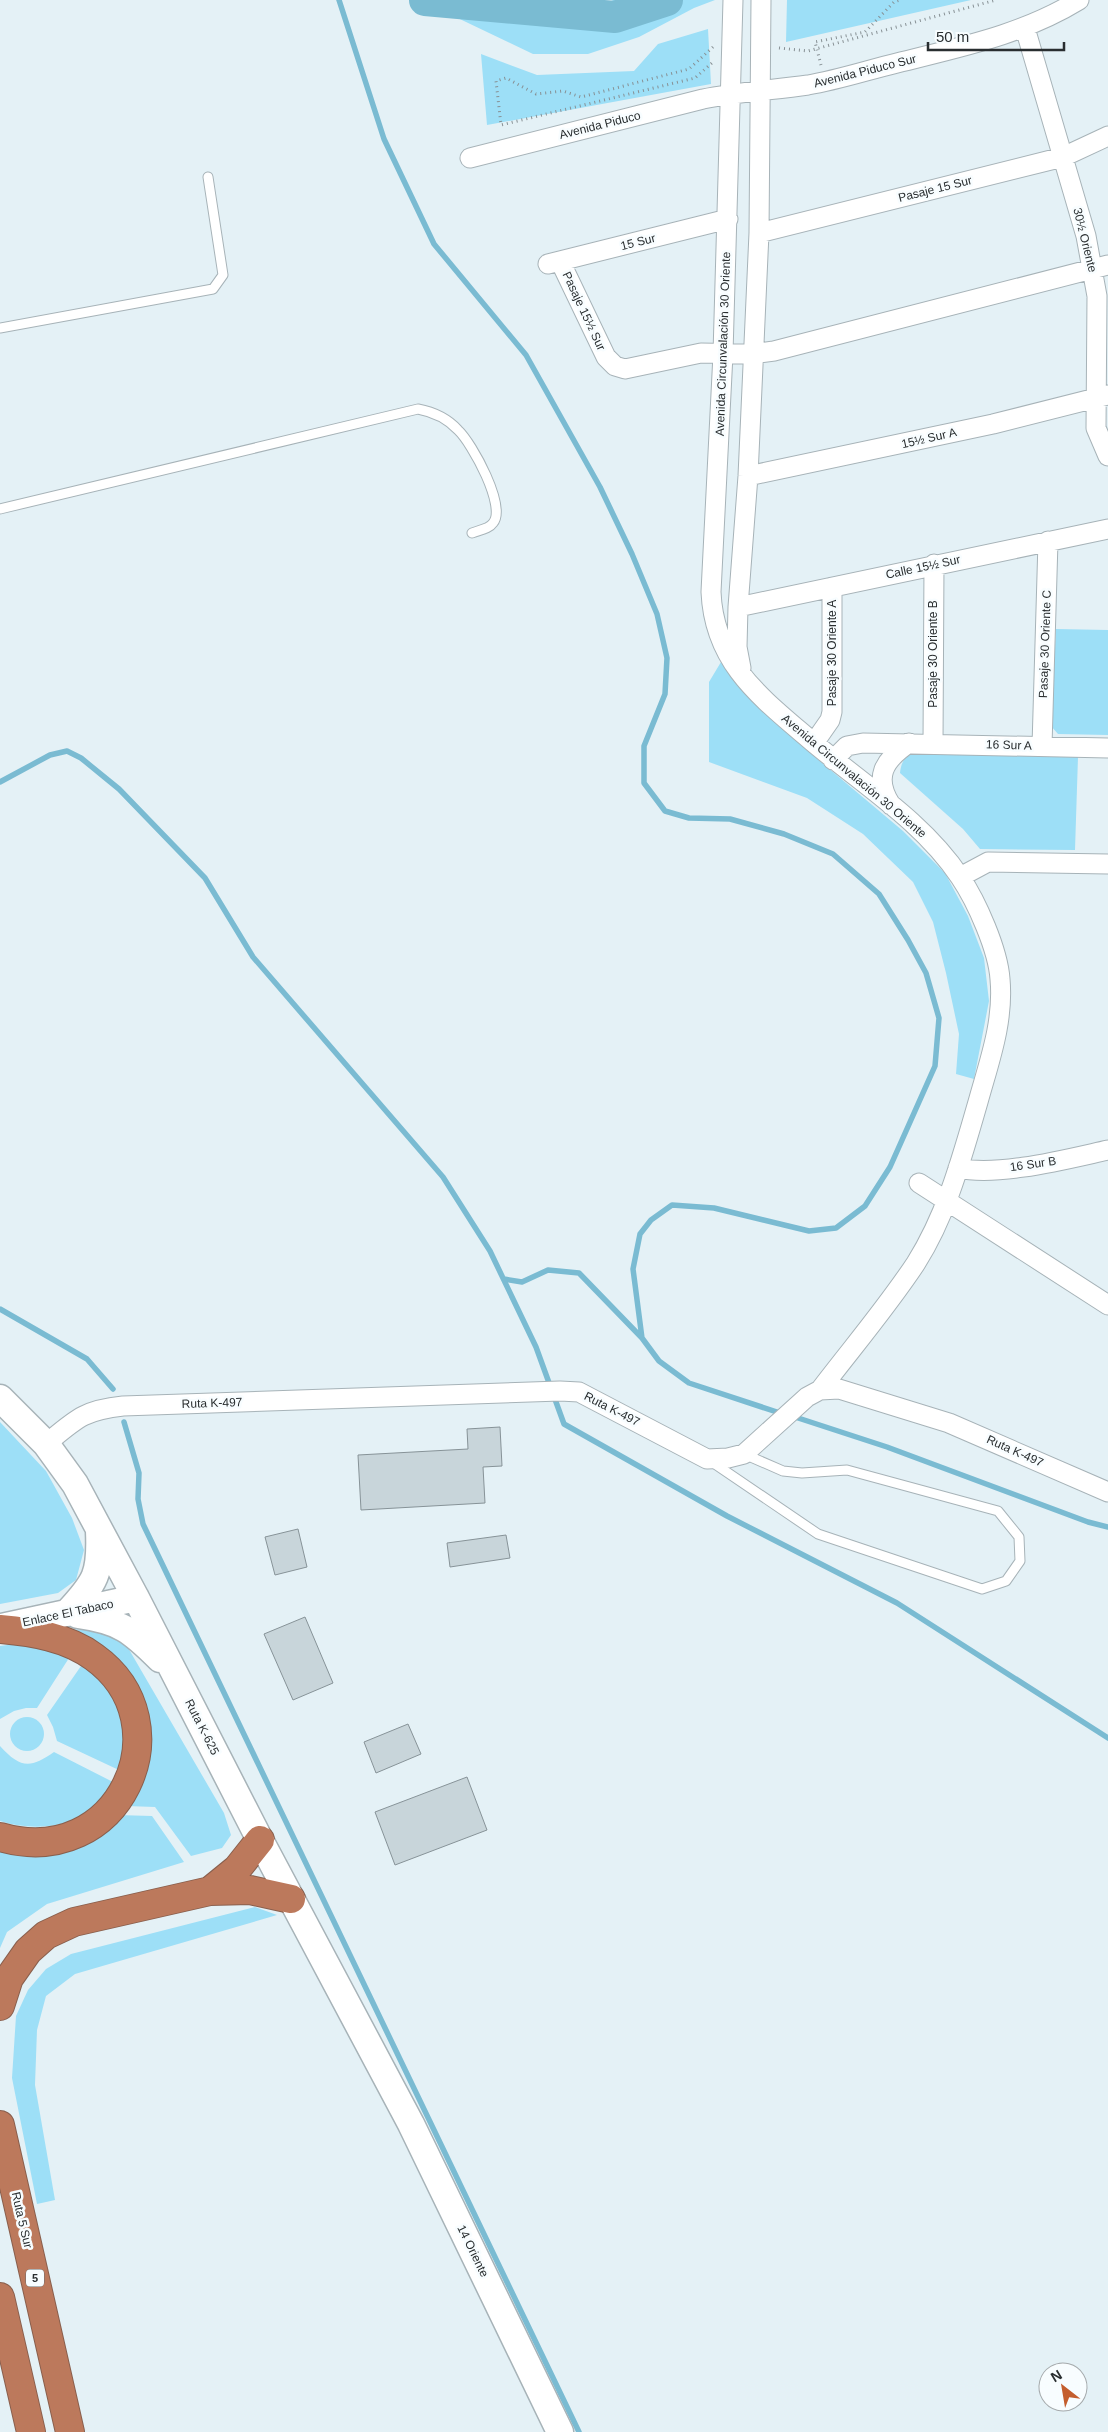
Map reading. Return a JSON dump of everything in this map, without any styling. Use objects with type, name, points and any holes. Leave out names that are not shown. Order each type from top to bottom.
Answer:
[{"type":"highway","points":[[0,1628],[32,1633],[68,1642],[103,1664],[121,1684],[128,1697],[136,1728],[134,1763],[123,1792],[110,1810],[94,1825],[57,1842],[27,1843],[0,1837]]},
{"type":"highway","points":[[210,1891],[237,1869],[260,1840]]},
{"type":"highway","points":[[0,2006],[9,1978],[28,1951],[53,1931],[74,1922],[210,1891],[250,1890],[291,1899]]},
{"type":"highway","name":"Ruta 5 Sur","points":[[0,2125],[70,2432]]},
{"type":"highway","points":[[0,2298],[31,2432]]},
{"type":"main road","name":"Ruta K-625","points":[[0,1398],[46,1444],[75,1484],[291,1899],[383,2070]]},
{"type":"main road","points":[[68,1613],[88,1590],[97,1573],[100,1555],[98,1528]]},
{"type":"main road","name":"Enlace El Tabaco","points":[[0,1628],[136,1598]]},
{"type":"main road","points":[[68,1613],[101,1618],[123,1626],[174,1673]]},
{"type":"main road","name":"14 Oriente","points":[[383,2070],[560,2432]]},
{"type":"street","name":"Avenida Circunvalación 30 Oriente","points":[[733,0],[728,220],[711,592],[712,614],[719,637],[744,681],[834,760],[927,836],[960,877],[991,944],[1000,978],[1001,1009],[997,1036],[958,1168],[939,1219],[916,1262],[814,1393]]},
{"type":"street","points":[[744,681],[737,647],[738,607],[748,476],[759,233],[761,0]]},
{"type":"street","name":"Avenida Piduco Sur","points":[[730,94],[809,85],[980,42],[1025,28],[1051,17],[1079,0]]},
{"type":"street","name":"30½ Oriente","points":[[1025,28],[1086,236],[1101,267],[1098,312],[1102,397],[1096,428],[1108,456]]},
{"type":"street","name":"Avenida Piduco","points":[[470,158],[730,94]]},
{"type":"street","name":"Pasaje 15 Sur","points":[[759,233],[1063,157],[1108,136]]},
{"type":"street","name":"15 Sur","points":[[554,263],[728,220]]},
{"type":"street","name":"Pasaje 15½ Sur","points":[[554,263],[606,357],[614,366],[625,369],[701,353],[754,354]]},
{"type":"street","points":[[754,354],[782,350],[1101,267]]},
{"type":"street","name":"15½ Sur A","points":[[748,476],[983,426],[1102,397]]},
{"type":"street","name":"Calle 15½ Sur","points":[[738,607],[934,564],[1108,529]]},
{"type":"street","name":"Pasaje 30 Oriente C","points":[[1042,746],[1048,541]]},
{"type":"street","name":"Pasaje 30 Oriente B","points":[[933,743],[934,564]]},
{"type":"street","name":"Pasaje 30 Oriente A","points":[[814,743],[830,720],[832,712],[832,587]]},
{"type":"street","points":[[892,807],[882,788],[882,775],[888,760],[909,743]]},
{"type":"street","name":"16 Sur A","points":[[834,760],[843,748],[852,744],[933,743],[1108,748]]},
{"type":"street","points":[[960,877],[988,862],[1108,864]]},
{"type":"street","name":"16 Sur B","points":[[958,1168],[979,1171],[1058,1161],[1108,1150]]},
{"type":"street","points":[[919,1183],[1105,1298]]},
{"type":"street","name":"Ruta K-497","points":[[814,1393],[839,1389],[949,1423],[1108,1492]]},
{"type":"street","name":"Ruta K-497","points":[[46,1444],[79,1417],[98,1409],[115,1407],[560,1391],[578,1392],[707,1459]]},
{"type":"street","points":[[707,1459],[728,1458],[749,1450],[814,1393]]},
{"type":"lane","points":[[0,328],[212,289],[223,275],[208,177]]},
{"type":"lane","points":[[0,510],[418,409],[433,412],[446,420],[464,436],[475,453],[497,504],[498,514],[489,526],[472,532]]},
{"type":"lane","points":[[707,1459],[818,1534],[982,1590],[1006,1581],[1020,1561],[1019,1537],[998,1511],[848,1470],[802,1473],[783,1470],[749,1450]]},
{"type":"path","points":[[809,85],[805,71],[821,66],[815,42],[865,32],[894,2],[900,0]]},
{"type":"path","points":[[501,125],[496,80],[506,78],[536,94],[563,91],[581,97],[689,69],[717,43]]},
{"type":"shaded area","points":[[420,0],[512,0],[543,13],[603,5],[613,0],[715,0],[694,8],[639,37],[588,54],[533,54]]},
{"type":"shaded area","points":[[787,0],[971,0],[786,42]]},
{"type":"shaded area","points":[[708,29],[711,84],[487,125],[481,54],[537,75],[634,71],[658,44]]},
{"type":"shaded area","points":[[1056,629],[1108,630],[1108,735],[1058,734],[1051,726]]},
{"type":"shaded area","points":[[721,662],[746,694],[808,751],[903,831],[945,873],[968,916],[984,958],[989,1001],[974,1079],[956,1074],[959,1034],[946,973],[933,922],[913,882],[863,834],[807,798],[709,762],[709,682]]},
{"type":"shaded area","points":[[914,753],[1078,757],[1075,850],[980,849],[963,829],[900,773],[904,761]]},
{"type":"shaded area","points":[[0,1422],[46,1471],[72,1518],[84,1550],[76,1580],[58,1593],[0,1604]]},
{"type":"shaded area","points":[[67,1629],[103,1631],[127,1646],[224,1813],[231,1835],[222,1848],[191,1856],[155,1807],[126,1806],[146,1744]]},
{"type":"shaded area","points":[[22,1643],[49,1646],[69,1658],[37,1708],[14,1711],[0,1719],[0,1646]]},
{"type":"shaded area","points":[[81,1666],[108,1687],[120,1707],[127,1729],[128,1741],[121,1771],[57,1741],[47,1715]]},
{"type":"shaded area","points":[[27,1717],[39,1722],[44,1734],[39,1746],[27,1751],[15,1746],[10,1734],[15,1722]]},
{"type":"shaded area","points":[[0,1746],[14,1759],[26,1764],[46,1758],[54,1752],[113,1782],[98,1805],[76,1819],[51,1826],[38,1827],[0,1821]]},
{"type":"shaded area","points":[[117,1815],[152,1816],[184,1862],[47,1904],[7,1932],[0,1948],[0,1851],[32,1854],[47,1851],[75,1839]]},
{"type":"shaded area","points":[[255,1907],[277,1915],[75,1974],[46,1996],[37,2030],[35,2085],[55,2200],[37,2204],[12,2078],[16,2016],[28,1990],[46,1969],[71,1954]]},
{"type":"building","points":[[500,1427],[502,1466],[483,1467],[485,1503],[361,1510],[358,1455],[468,1449],[467,1429]]},
{"type":"building","points":[[298,1529],[307,1567],[275,1575],[265,1537]]},
{"type":"building","points":[[506,1535],[510,1558],[450,1567],[447,1543]]},
{"type":"building","points":[[305,1617],[333,1683],[293,1700],[264,1634]]},
{"type":"building","points":[[408,1724],[421,1754],[376,1773],[364,1742]]},
{"type":"building","points":[[467,1777],[487,1830],[395,1865],[375,1812]]},
{"type":"waterway","points":[[339,0],[384,139],[434,244],[526,355],[600,487],[632,554],[657,614],[667,658],[665,694],[644,746],[644,783],[665,811],[689,818],[730,819],[784,834],[833,854],[879,894],[926,973],[939,1018],[935,1066],[890,1167],[865,1206],[836,1228],[809,1231],[714,1208],[672,1205],[651,1220],[640,1234],[633,1269],[642,1338],[659,1361],[689,1383],[783,1414]]},
{"type":"waterway","points":[[425,0],[615,17],[667,0]]},
{"type":"waterway","points":[[0,782],[50,755],[67,751],[81,758],[119,789],[205,878],[253,957],[443,1177],[490,1251],[536,1347],[564,1424],[727,1516],[897,1603],[1108,1738]]},
{"type":"waterway","points":[[504,1279],[522,1282],[548,1270],[579,1273],[642,1338]]},
{"type":"waterway","points":[[0,1309],[87,1359],[113,1389]]},
{"type":"waterway","points":[[792,1416],[887,1447],[1088,1522],[1108,1527]]},
{"type":"waterway","points":[[124,1422],[139,1473],[138,1499],[143,1524],[579,2432]]}]
